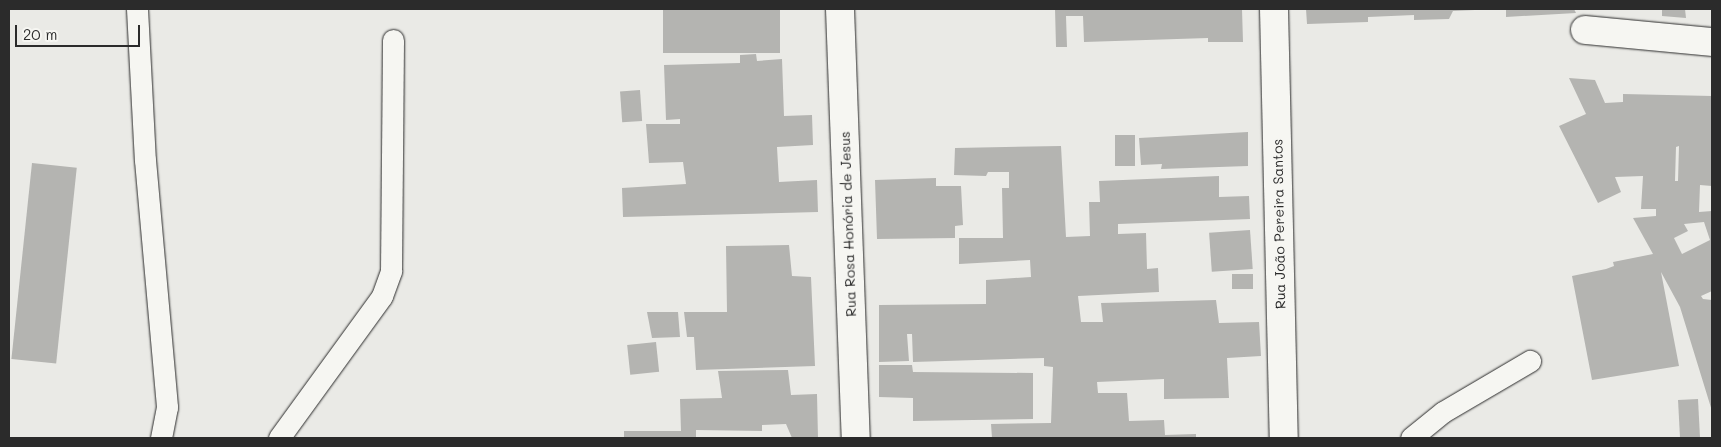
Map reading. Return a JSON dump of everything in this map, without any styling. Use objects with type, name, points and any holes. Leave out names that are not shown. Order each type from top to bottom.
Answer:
[{"type":"street","name":"Rua Rosa Honória de Jesus","points":[[840,9],[856,438]]},
{"type":"street","name":"Rua João Pereira Santos","points":[[1274,9],[1284,438]]},
{"type":"street","points":[[1585,30],[1712,42]]},
{"type":"lane","points":[[137,9],[145,160],[167,407],[161,438]]},
{"type":"lane","points":[[279,438],[382,296],[391,270],[393,40]]},
{"type":"lane","points":[[1410,438],[1443,412],[1530,361]]},
{"type":"building","points":[[663,9],[780,9],[780,53],[663,53]]},
{"type":"building","points":[[1055,9],[1242,9],[1243,42],[1208,42],[1208,38],[1084,42],[1083,16],[1066,16],[1067,47],[1056,47]]},
{"type":"building","points":[[1306,9],[1475,10],[1453,11],[1449,19],[1414,20],[1414,15],[1368,17],[1368,22],[1307,24]]},
{"type":"building","points":[[1506,9],[1574,9],[1576,13],[1506,17]]},
{"type":"building","points":[[1662,9],[1685,9],[1686,18],[1662,16]]},
{"type":"building","points":[[756,54],[757,61],[782,59],[784,116],[812,115],[813,145],[777,147],[779,182],[817,180],[818,212],[623,217],[622,188],[686,184],[683,162],[649,163],[646,124],[680,124],[680,119],[666,120],[664,65],[740,63],[740,55]]},
{"type":"building","points":[[1569,78],[1595,80],[1605,103],[1623,102],[1623,94],[1712,96],[1712,186],[1700,185],[1699,212],[1712,211],[1712,291],[1701,296],[1703,299],[1712,300],[1712,411],[1680,307],[1661,272],[1679,366],[1592,380],[1572,276],[1606,269],[1614,266],[1613,262],[1653,254],[1633,218],[1656,216],[1656,209],[1641,209],[1643,176],[1615,177],[1621,192],[1598,203],[1559,126],[1586,114]],"holes":[[[1679,146],[1678,181],[1675,181],[1676,147]],[[1704,222],[1710,240],[1682,254],[1674,238],[1688,231],[1684,224]]]},
{"type":"building","points":[[640,90],[642,121],[622,122],[620,91]]},
{"type":"building","points":[[1248,132],[1248,166],[1161,169],[1162,164],[1141,165],[1139,138]]},
{"type":"building","points":[[1115,135],[1135,135],[1135,166],[1115,166]]},
{"type":"building","points":[[1061,146],[1066,237],[1090,236],[1089,202],[1100,202],[1099,181],[1219,176],[1219,197],[1249,196],[1250,219],[1118,224],[1118,234],[1146,233],[1147,269],[1158,268],[1159,292],[1078,296],[1081,322],[1103,322],[1101,303],[1216,300],[1219,323],[1259,322],[1261,356],[1227,358],[1229,398],[1164,399],[1164,379],[1097,382],[1098,393],[1127,393],[1129,421],[1164,420],[1165,435],[1196,434],[1196,438],[992,438],[991,424],[1051,423],[1053,367],[1044,366],[1044,358],[913,362],[912,334],[907,334],[909,361],[879,362],[879,305],[986,304],[986,280],[1031,277],[1030,260],[959,264],[959,238],[1003,238],[1002,188],[1009,188],[1009,172],[988,172],[986,176],[954,175],[955,148]]},
{"type":"building","points":[[32,163],[77,168],[56,364],[11,359]]},
{"type":"building","points":[[936,178],[936,186],[961,186],[963,225],[955,226],[955,238],[877,239],[875,180]]},
{"type":"building","points":[[1250,230],[1253,269],[1212,272],[1209,233]]},
{"type":"building","points":[[789,245],[792,276],[811,277],[815,366],[696,370],[694,337],[687,337],[684,312],[727,312],[726,246]]},
{"type":"building","points":[[1232,274],[1253,274],[1253,289],[1232,289]]},
{"type":"building","points":[[647,312],[678,312],[680,337],[652,338]]},
{"type":"building","points":[[656,342],[659,372],[630,375],[627,345]]},
{"type":"building","points":[[879,365],[912,365],[913,372],[1033,373],[1033,419],[913,421],[913,398],[879,397]]},
{"type":"building","points":[[788,370],[791,395],[817,394],[818,438],[792,438],[786,424],[762,425],[762,431],[696,430],[696,438],[624,438],[624,431],[681,431],[680,399],[722,398],[718,371]]},
{"type":"building","points":[[1698,399],[1700,438],[1680,438],[1678,400]]}]
